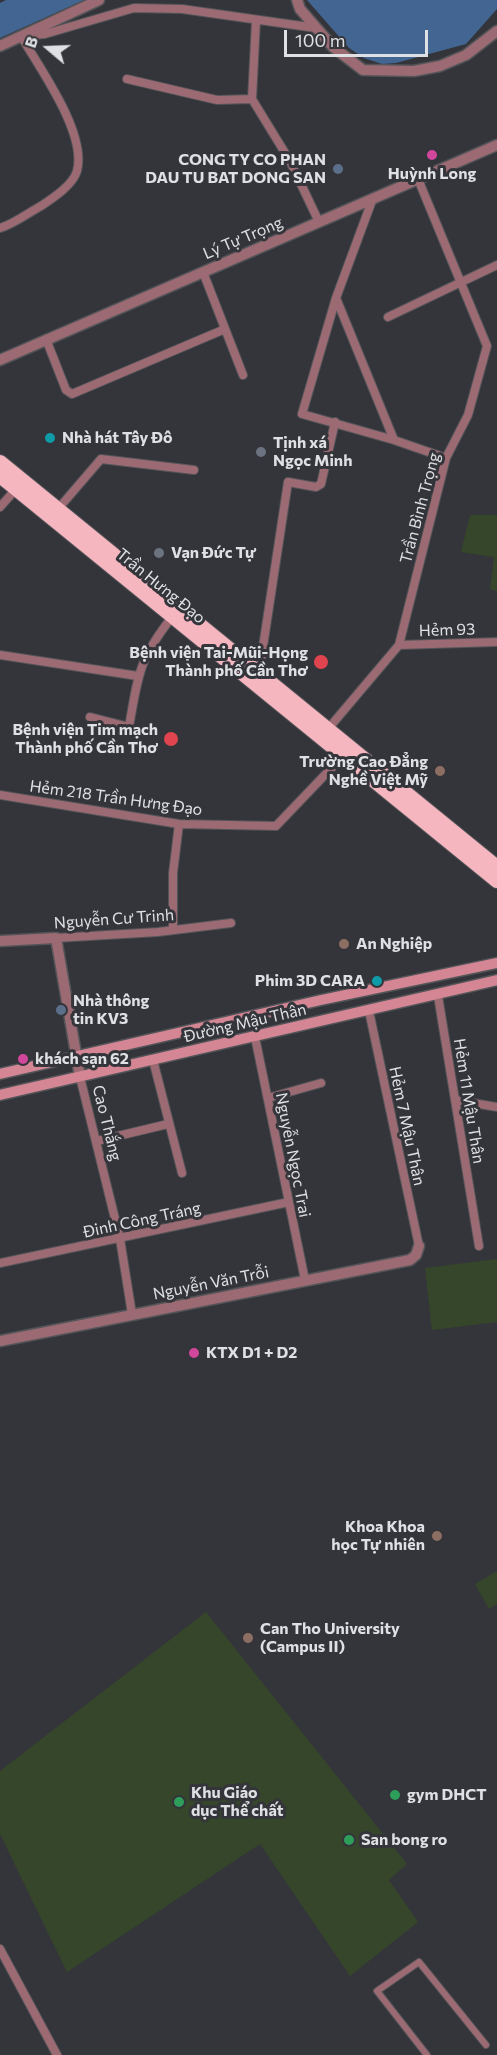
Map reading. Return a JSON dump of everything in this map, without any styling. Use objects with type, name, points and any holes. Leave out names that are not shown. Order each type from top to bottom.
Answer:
[{"type":"highway","name":"Trần Hưng Đạo","points":[[0,462],[497,867]]},
{"type":"highway","name":"Trần Hưng Đạo","points":[[0,476],[497,881]]},
{"type":"main road","name":"Đường Mậu Thân","points":[[0,1074],[321,1000],[497,963]]},
{"type":"main road","name":"Đường Mậu Thân","points":[[0,1095],[438,996],[497,980]]},
{"type":"main road","points":[[321,1000],[324,1021]]},
{"type":"street","points":[[0,46],[99,0]]},
{"type":"street","points":[[297,0],[300,9],[333,47],[363,70],[387,72],[440,66],[466,55],[497,31]]},
{"type":"street","points":[[21,36],[45,34],[134,8],[182,9],[316,28]]},
{"type":"street","points":[[256,21],[252,99],[290,161],[319,222]]},
{"type":"street","points":[[0,228],[50,200],[70,183],[77,172],[79,146],[63,111],[21,36]]},
{"type":"street","points":[[127,79],[217,100],[252,99]]},
{"type":"street","name":"Lý Tự Trọng","points":[[0,360],[497,145]]},
{"type":"street","name":"Trần Bình Trọng","points":[[328,729],[399,645],[446,458],[468,415],[487,346],[418,179]]},
{"type":"street","points":[[373,198],[336,298],[302,414],[394,440],[446,458]]},
{"type":"street","points":[[388,317],[497,265]]},
{"type":"street","points":[[203,272],[243,375]]},
{"type":"street","points":[[336,298],[394,440]]},
{"type":"street","points":[[46,339],[66,390],[72,393],[225,328]]},
{"type":"street","points":[[259,673],[288,482],[316,487],[321,484],[335,422]]},
{"type":"street","points":[[58,509],[101,459],[194,470]]},
{"type":"street","points":[[0,507],[16,489]]},
{"type":"street","points":[[90,717],[129,727],[138,676],[148,648],[172,617]]},
{"type":"street","name":"Hẻm 93","points":[[399,645],[497,642]]},
{"type":"street","points":[[0,655],[138,676]]},
{"type":"street","name":"Hẻm 218 Trần Hưng Đạo","points":[[0,795],[180,824],[276,826],[343,756]]},
{"type":"street","points":[[172,930],[173,873],[180,824]]},
{"type":"street","name":"Nguyễn Cư Trinh","points":[[0,941],[172,930],[231,923]]},
{"type":"street","name":"Cao Thắng","points":[[56,938],[80,1077],[120,1239],[132,1314]]},
{"type":"street","name":"Hẻm 11 Mậu Thân","points":[[438,996],[478,1246]]},
{"type":"street","name":"Hẻm 7 Mậu Thân","points":[[369,1011],[419,1246]]},
{"type":"street","name":"Nguyễn Ngọc Trai","points":[[255,1036],[304,1280]]},
{"type":"street","points":[[153,1060],[182,1173]]},
{"type":"street","points":[[268,1098],[321,1083]]},
{"type":"street","points":[[455,1100],[497,1107]]},
{"type":"street","points":[[97,1141],[168,1124]]},
{"type":"street","name":"Đinh Công Tráng","points":[[0,1263],[289,1202]]},
{"type":"street","name":"Nguyễn Văn Trỗi","points":[[0,1341],[410,1260],[416,1255],[419,1246]]},
{"type":"street","points":[[0,1949],[57,2055]]},
{"type":"street","points":[[427,2055],[377,1991],[419,1962],[486,2045]]},
{"type":"green space","points":[[470,515],[497,515],[497,591],[490,589],[494,557],[461,552]]},
{"type":"green space","points":[[497,1259],[497,1322],[432,1330],[425,1268]]},
{"type":"green space","points":[[497,1571],[497,1604],[489,1609],[475,1584]]},
{"type":"green space","name":"Khu Giáo dục Thể chất","points":[[206,1612],[407,1864],[389,1880],[418,1922],[350,1976],[260,1844],[67,1972],[0,1834],[0,1771]]},
{"type":"water","points":[[6,0],[84,0],[0,38],[0,3]]},
{"type":"water","points":[[307,0],[497,0],[497,9],[466,44],[396,63],[382,64],[364,58],[349,48]]},
{"type":"place","name":"Huỳnh Long","points":[[432,155]]},
{"type":"place","name":"CONG TY CO PHAN DAU TU BAT DONG SAN","points":[[338,169]]},
{"type":"place","name":"Nhà hát Tây Đô","points":[[50,438]]},
{"type":"place","name":"Tịnh xá Ngọc Minh","points":[[261,452]]},
{"type":"place","name":"Vạn Đức Tự","points":[[159,553]]},
{"type":"place","name":"Bệnh viện Tai-Mũi-Họng Thành phố Cần Thơ","points":[[321,662]]},
{"type":"place","name":"Bệnh viện Tim mạch Thành phố Cần Thơ","points":[[171,739]]},
{"type":"place","name":"Trường Cao Đẳng Nghề Việt Mỹ","points":[[440,771]]},
{"type":"place","name":"An Nghiệp","points":[[344,944]]},
{"type":"place","name":"Phim 3D CARA","points":[[377,981]]},
{"type":"place","name":"Nhà thông tin KV3","points":[[61,1010]]},
{"type":"place","name":"khách sạn 62","points":[[23,1059]]},
{"type":"place","name":"KTX D1 + D2","points":[[194,1353]]},
{"type":"place","name":"Khoa Khoa học Tự nhiên","points":[[437,1536]]},
{"type":"place","name":"Can Tho University (Campus II)","points":[[248,1638]]},
{"type":"place","name":"gym DHCT","points":[[395,1795]]},
{"type":"place","name":"Khu Giáo dục Thể chất","points":[[179,1802]]},
{"type":"place","name":"San bong ro","points":[[349,1840]]}]
